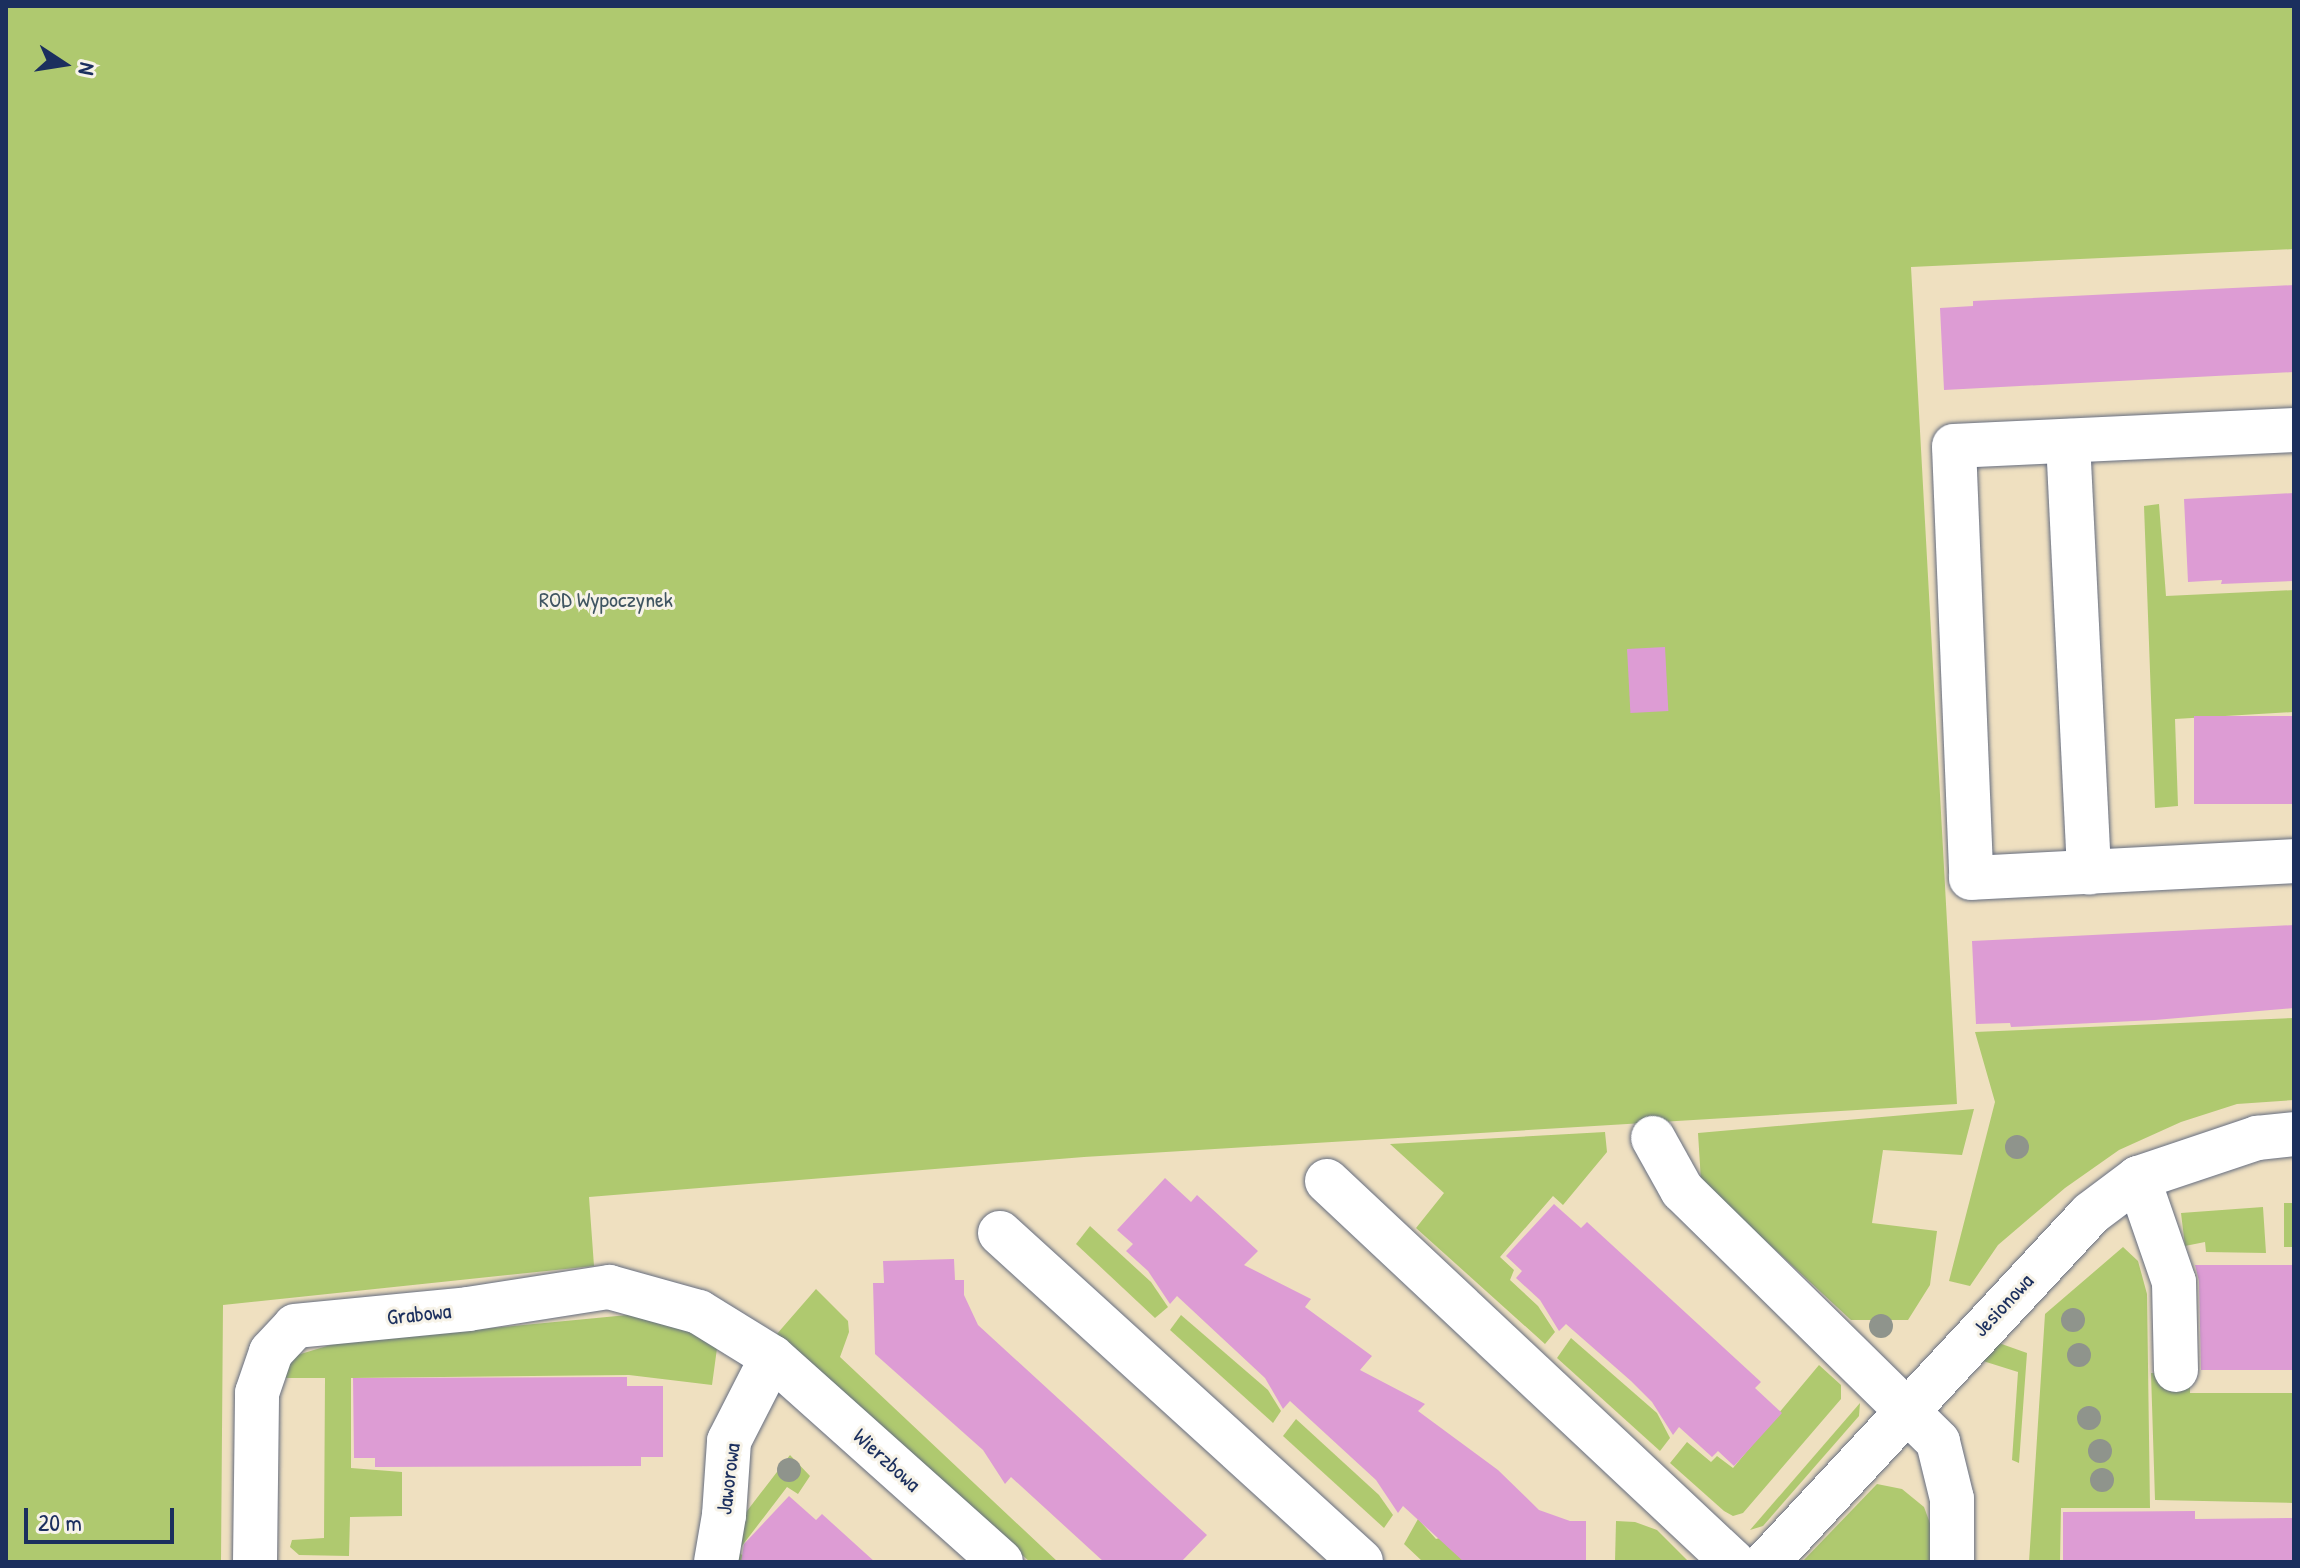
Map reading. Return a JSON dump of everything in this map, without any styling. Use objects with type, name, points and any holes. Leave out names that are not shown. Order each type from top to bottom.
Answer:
[{"type":"street","points":[[2294,430],[1954,446],[1971,878],[2294,861]]},
{"type":"street","points":[[2068,441],[2089,872]]},
{"type":"street","name":"Jesionowa","points":[[1767,1562],[2041,1263],[2090,1214],[2138,1178],[2257,1138],[2294,1134]]},
{"type":"street","points":[[1653,1138],[1682,1190],[1938,1442],[1952,1499],[1952,1562]]},
{"type":"street","points":[[2138,1178],[2174,1282],[2176,1370]]},
{"type":"street","points":[[1327,1181],[1733,1562]]},
{"type":"street","points":[[1000,1233],[1361,1562]]},
{"type":"street","name":"Grabowa","points":[[255,1562],[257,1393],[271,1352],[295,1326],[468,1309],[609,1287],[699,1312],[772,1357]]},
{"type":"street","name":"Jaworowa","points":[[716,1562],[724,1515],[729,1441],[772,1357]]},
{"type":"street","name":"Wierzbowa","points":[[772,1357],[1001,1562]]},
{"type":"green space","name":"ROD Wypoczynek","points":[[6,6],[2294,6],[2294,249],[1911,267],[1957,1104],[1084,1157],[589,1197],[594,1266],[223,1305],[221,1562],[6,1562]]},
{"type":"green space","points":[[2159,504],[2166,596],[2294,590],[2294,712],[2175,719],[2178,806],[2155,808],[2144,506]]},
{"type":"green space","points":[[2294,1018],[2294,1100],[2237,1104],[2181,1122],[2119,1150],[2065,1188],[1998,1245],[1970,1286],[1949,1281],[1995,1102],[1975,1032]]},
{"type":"green space","points":[[1974,1109],[1962,1155],[1883,1150],[1872,1223],[1937,1231],[1930,1285],[1908,1320],[1851,1320],[1701,1181],[1698,1133]]},
{"type":"green space","points":[[1605,1132],[1607,1152],[1563,1205],[1553,1196],[1500,1257],[1514,1270],[1510,1280],[1538,1306],[1555,1332],[1545,1344],[1416,1228],[1444,1193],[1390,1144]]},
{"type":"green space","points":[[2284,1203],[2294,1203],[2294,1247],[2284,1247]]},
{"type":"green space","points":[[2263,1207],[2266,1253],[2206,1252],[2205,1242],[2185,1246],[2181,1213]]},
{"type":"green space","points":[[1090,1226],[1151,1282],[1168,1307],[1155,1318],[1076,1244]]},
{"type":"green space","points":[[2123,1247],[2138,1261],[2147,1294],[2150,1508],[2061,1508],[2060,1562],[2029,1562],[2045,1314]]},
{"type":"green space","points":[[816,1289],[848,1321],[849,1332],[840,1357],[1058,1562],[1030,1562],[776,1335]]},
{"type":"green space","points":[[638,1314],[718,1341],[712,1385],[629,1375],[351,1378],[351,1468],[402,1472],[402,1516],[350,1517],[349,1556],[299,1555],[290,1547],[292,1540],[324,1538],[325,1378],[282,1378],[294,1356],[337,1343]]},
{"type":"green space","points":[[1181,1315],[1268,1390],[1281,1411],[1273,1423],[1170,1330]]},
{"type":"green space","points":[[1571,1338],[1657,1413],[1670,1438],[1660,1451],[1557,1358]]},
{"type":"green space","points":[[1996,1342],[2027,1353],[2019,1463],[2012,1460],[2018,1372],[1983,1361]]},
{"type":"green space","points":[[1819,1365],[1841,1385],[1841,1399],[1743,1513],[1733,1516],[1724,1511],[1670,1463],[1687,1442],[1711,1462],[1717,1456],[1733,1468]]},
{"type":"green space","points":[[2151,1373],[2190,1375],[2190,1393],[2294,1393],[2294,1503],[2155,1500]]},
{"type":"green space","points":[[1860,1403],[1859,1416],[1763,1526],[1750,1530]]},
{"type":"green space","points":[[1296,1419],[1379,1495],[1393,1515],[1384,1528],[1283,1436]]},
{"type":"green space","points":[[790,1455],[810,1476],[798,1494],[787,1487],[738,1551],[749,1562],[732,1562],[737,1524]]},
{"type":"green space","points":[[1877,1484],[1902,1489],[1924,1507],[1931,1526],[1930,1562],[1802,1562]]},
{"type":"green space","points":[[1418,1519],[1436,1539],[1443,1537],[1466,1562],[1423,1562],[1404,1544]]},
{"type":"green space","points":[[1616,1521],[1635,1522],[1657,1530],[1689,1562],[1615,1562]]},
{"type":"building","points":[[2294,285],[2294,372],[1944,390],[1940,308],[1973,306],[1973,301]]},
{"type":"building","points":[[2294,493],[2294,581],[2188,582],[2184,499]]},
{"type":"building","points":[[1665,647],[1668,711],[1630,713],[1627,649]]},
{"type":"building","points":[[2194,716],[2294,716],[2294,804],[2194,804]]},
{"type":"building","points":[[2294,925],[2294,1008],[2155,1020],[2011,1027],[2010,1023],[1976,1024],[1972,941]]},
{"type":"building","points":[[1165,1178],[1191,1202],[1197,1195],[1258,1251],[1244,1265],[1311,1299],[1305,1307],[1372,1356],[1360,1370],[1425,1404],[1418,1411],[1498,1470],[1539,1510],[1570,1521],[1586,1521],[1586,1562],[1464,1562],[1403,1506],[1398,1513],[1376,1480],[1290,1401],[1283,1409],[1265,1378],[1177,1296],[1170,1304],[1148,1271],[1126,1251],[1133,1244],[1117,1230]]},
{"type":"building","points":[[1554,1204],[1581,1228],[1587,1222],[1761,1382],[1755,1388],[1782,1413],[1734,1466],[1718,1451],[1712,1457],[1679,1427],[1673,1435],[1652,1402],[1631,1381],[1566,1324],[1559,1331],[1540,1300],[1516,1278],[1522,1271],[1506,1256]]},
{"type":"building","points":[[954,1259],[955,1280],[964,1280],[964,1295],[978,1325],[1207,1535],[1181,1562],[1104,1562],[1011,1477],[1005,1484],[983,1450],[875,1354],[873,1283],[884,1283],[883,1261]]},
{"type":"building","points":[[2195,1265],[2294,1265],[2294,1370],[2201,1370],[2199,1281]]},
{"type":"building","points":[[627,1377],[627,1386],[663,1386],[663,1457],[641,1457],[641,1466],[375,1467],[375,1458],[354,1458],[353,1378]]},
{"type":"building","points":[[789,1496],[816,1520],[822,1514],[875,1562],[741,1562],[744,1544]]},
{"type":"building","points":[[2195,1511],[2195,1519],[2294,1518],[2294,1562],[2063,1562],[2063,1512]]}]
